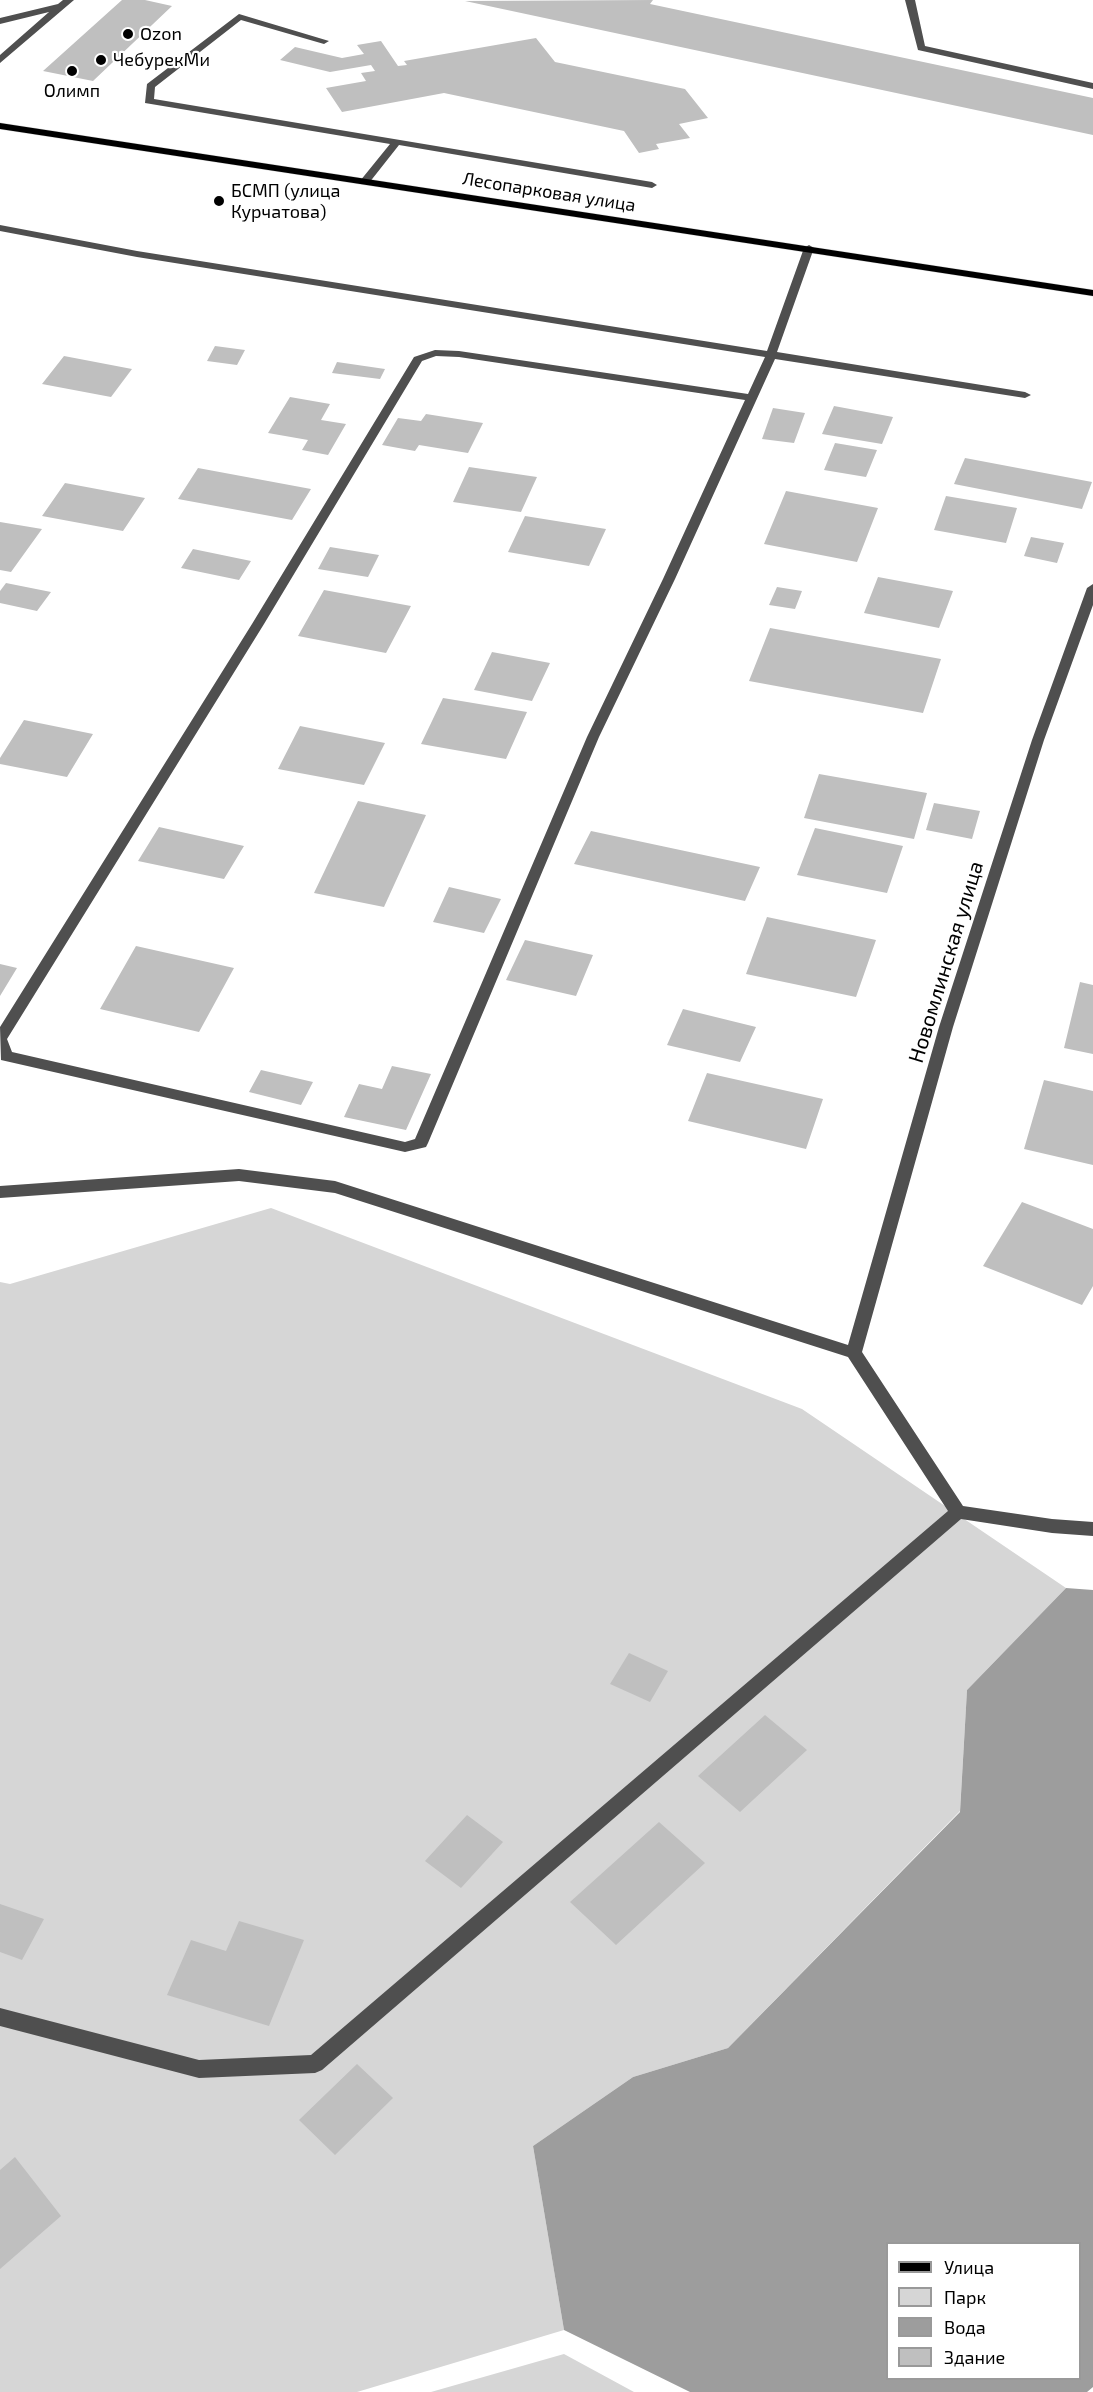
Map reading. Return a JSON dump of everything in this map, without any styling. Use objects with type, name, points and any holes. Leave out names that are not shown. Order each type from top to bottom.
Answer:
[{"type":"main road","name":"Лесопарковая улица","points":[[0,126],[1093,293]]},
{"type":"street","points":[[910,0],[921,48],[1093,86]]},
{"type":"street","points":[[0,21],[65,3]]},
{"type":"street","points":[[0,60],[65,3]]},
{"type":"street","points":[[324,40],[239,17],[150,86],[149,101],[652,185]]},
{"type":"street","points":[[365,181],[397,142]]},
{"type":"street","points":[[0,228],[137,255],[1025,395]]},
{"type":"street","points":[[752,398],[459,354],[435,353],[418,359],[258,624],[0,1039],[6,1056],[405,1147],[421,1143],[593,737],[752,398],[771,356],[809,248]]},
{"type":"street","name":"Новомлинская улица","points":[[854,1353],[946,1026],[1038,740],[1093,588]]},
{"type":"street","points":[[0,1192],[239,1175],[335,1187],[854,1353],[958,1512],[1052,1526],[1093,1529]]},
{"type":"street","points":[[0,2018],[199,2069],[315,2064],[958,1512]]},
{"type":"green space","points":[[271,1208],[802,1409],[1066,1588],[967,1690],[960,1811],[728,2048],[633,2077],[533,2146],[564,2330],[357,2392],[0,2392],[0,1282],[10,1284]]},
{"type":"green space","points":[[564,2354],[634,2392],[431,2392]]},
{"type":"water","points":[[1066,1588],[1093,1590],[1093,2387],[1087,2392],[690,2392],[564,2330],[533,2146],[633,2077],[728,2048],[960,1812],[967,1690]]},
{"type":"building","points":[[122,0],[145,0],[172,6],[93,81],[43,71]]},
{"type":"building","points":[[653,0],[650,4],[1093,98],[1093,135],[465,1]]},
{"type":"building","points":[[536,38],[555,62],[685,89],[708,118],[679,124],[690,138],[656,144],[659,149],[639,153],[624,131],[444,93],[342,112],[326,88],[366,81],[361,73],[375,71],[371,65],[330,72],[280,60],[295,47],[342,58],[364,54],[357,45],[381,41],[398,66],[407,65],[404,61]]},
{"type":"building","points":[[215,346],[245,350],[237,365],[207,361]]},
{"type":"building","points":[[64,356],[132,369],[111,397],[42,384]]},
{"type":"building","points":[[337,362],[385,369],[380,379],[332,373]]},
{"type":"building","points":[[290,397],[330,404],[321,420],[346,424],[328,455],[302,450],[308,440],[268,433]]},
{"type":"building","points":[[834,406],[893,417],[882,444],[822,434]]},
{"type":"building","points":[[773,408],[805,413],[794,443],[762,439]]},
{"type":"building","points":[[426,414],[483,423],[468,453],[419,445],[415,451],[382,445],[398,418],[421,421]]},
{"type":"building","points":[[835,443],[877,450],[866,477],[824,470]]},
{"type":"building","points":[[965,458],[1092,482],[1082,509],[954,484]]},
{"type":"building","points":[[469,467],[537,477],[521,512],[453,502]]},
{"type":"building","points":[[198,468],[311,489],[292,520],[178,499]]},
{"type":"building","points":[[65,483],[145,498],[123,531],[42,516]]},
{"type":"building","points":[[786,491],[878,508],[857,562],[764,544]]},
{"type":"building","points":[[946,496],[1017,508],[1006,543],[934,530]]},
{"type":"building","points":[[525,516],[606,529],[589,566],[508,552]]},
{"type":"building","points":[[0,522],[42,529],[11,572],[0,570]]},
{"type":"building","points":[[1031,537],[1064,543],[1057,563],[1024,556]]},
{"type":"building","points":[[330,547],[379,555],[368,577],[318,569]]},
{"type":"building","points":[[193,549],[251,561],[239,580],[181,568]]},
{"type":"building","points":[[878,577],[953,591],[939,628],[864,613]]},
{"type":"building","points":[[6,583],[51,592],[37,611],[0,603],[0,591]]},
{"type":"building","points":[[777,587],[802,591],[795,609],[769,605]]},
{"type":"building","points":[[324,590],[411,606],[386,653],[298,636]]},
{"type":"building","points":[[770,628],[941,659],[923,713],[749,681]]},
{"type":"building","points":[[492,652],[550,663],[532,701],[474,690]]},
{"type":"building","points":[[443,698],[527,712],[506,759],[421,744]]},
{"type":"building","points":[[24,720],[93,734],[67,777],[0,764],[0,758]]},
{"type":"building","points":[[300,726],[385,743],[364,785],[278,769]]},
{"type":"building","points":[[819,774],[927,793],[914,839],[804,818]]},
{"type":"building","points":[[358,801],[426,815],[384,907],[314,893]]},
{"type":"building","points":[[934,803],[980,811],[972,839],[926,830]]},
{"type":"building","points":[[159,827],[244,846],[224,879],[138,861]]},
{"type":"building","points":[[815,828],[903,846],[887,893],[797,875]]},
{"type":"building","points":[[591,831],[760,867],[745,901],[574,864]]},
{"type":"building","points":[[449,887],[501,899],[484,933],[433,922]]},
{"type":"building","points":[[767,917],[876,940],[856,997],[746,974]]},
{"type":"building","points":[[525,940],[593,955],[576,996],[506,980]]},
{"type":"building","points":[[136,946],[234,968],[199,1032],[100,1009]]},
{"type":"building","points":[[0,964],[17,968],[0,996]]},
{"type":"building","points":[[1080,982],[1093,985],[1093,1054],[1064,1048]]},
{"type":"building","points":[[683,1009],[756,1027],[740,1062],[667,1045]]},
{"type":"building","points":[[392,1066],[431,1074],[406,1130],[344,1117],[359,1084],[382,1089]]},
{"type":"building","points":[[261,1070],[313,1082],[301,1105],[249,1092]]},
{"type":"building","points":[[707,1073],[823,1099],[806,1149],[688,1121]]},
{"type":"building","points":[[1044,1080],[1093,1091],[1093,1165],[1024,1149]]},
{"type":"building","points":[[1022,1202],[1093,1229],[1093,1286],[1082,1305],[983,1266]]},
{"type":"building","points":[[629,1653],[668,1671],[650,1702],[610,1684]]},
{"type":"building","points":[[765,1715],[807,1750],[740,1812],[698,1776]]},
{"type":"building","points":[[467,1815],[503,1842],[461,1888],[425,1861]]},
{"type":"building","points":[[659,1822],[705,1863],[616,1945],[570,1902]]},
{"type":"building","points":[[0,1904],[44,1919],[22,1960],[0,1952]]},
{"type":"building","points":[[239,1921],[304,1940],[269,2026],[167,1995],[191,1940],[226,1951]]},
{"type":"building","points":[[357,2064],[393,2098],[335,2155],[299,2120]]},
{"type":"building","points":[[15,2157],[61,2216],[0,2269],[0,2170]]},
{"type":"place","name":"Ozon","points":[[128,34]]},
{"type":"place","name":"ЧебурекМи","points":[[101,60]]},
{"type":"place","name":"Олимп","points":[[72,71]]},
{"type":"place","name":"БСМП (улица Курчатова)","points":[[219,201]]}]
